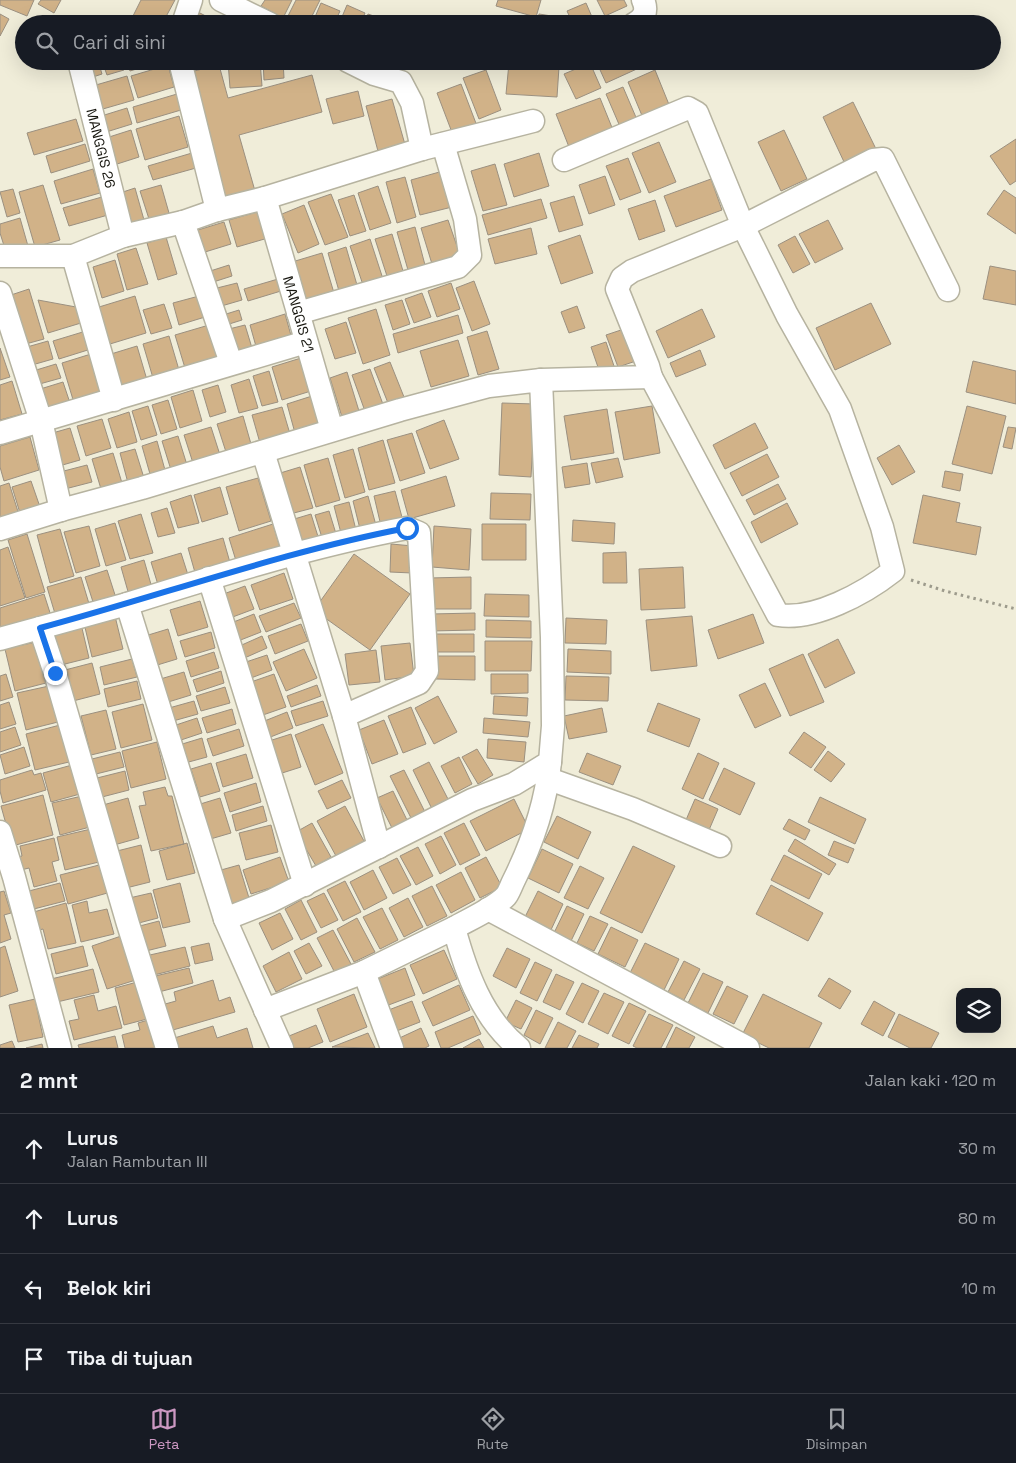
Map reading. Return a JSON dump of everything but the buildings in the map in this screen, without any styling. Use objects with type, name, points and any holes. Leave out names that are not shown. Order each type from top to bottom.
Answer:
[{"type":"street","points":[[186,15],[191,0]]},
{"type":"street","points":[[221,0],[252,15]]},
{"type":"street","points":[[643,0],[645,5],[644,15]]},
{"type":"street","name":"MANGGIS 26","points":[[81,70],[123,236]]},
{"type":"street","points":[[182,70],[217,210]]},
{"type":"street","points":[[298,312],[458,267],[470,255],[465,219],[401,82],[366,70]]},
{"type":"street","points":[[564,160],[688,108],[697,113],[743,226],[787,315],[840,409],[882,527],[893,571],[878,583],[827,608],[801,615],[778,615],[651,377],[617,289],[622,278],[632,271],[743,226],[873,160],[883,159],[948,290]]},
{"type":"street","points":[[0,256],[73,256],[123,236],[183,222],[217,210],[265,198],[432,146],[533,121]]},
{"type":"street","name":"MANGGIS 21","points":[[265,198],[332,430]]},
{"type":"street","points":[[183,222],[231,363]]},
{"type":"street","points":[[73,256],[114,400]]},
{"type":"street","points":[[0,293],[6,334],[41,421],[61,510]]},
{"type":"street","points":[[0,433],[306,342]]},
{"type":"street","points":[[0,528],[142,488],[400,410],[489,386],[541,380],[651,377]]},
{"type":"street","points":[[265,1010],[364,972],[454,928],[488,909],[506,896],[519,870],[537,821],[549,771],[553,726],[552,638],[541,380]]},
{"type":"street","points":[[263,452],[344,716],[379,847]]},
{"type":"street","points":[[0,640],[294,554],[407,528],[419,533],[427,671],[419,683],[344,716]]},
{"type":"street","points":[[209,578],[305,885]]},
{"type":"street","points":[[127,604],[225,919],[282,1048]]},
{"type":"street","points":[[40,628],[58,682],[128,924],[167,1048]]},
{"type":"street","points":[[225,919],[271,902],[472,800],[549,771],[720,846]]},
{"type":"street","points":[[0,832],[60,1048]]},
{"type":"street","points":[[488,909],[748,1048]]},
{"type":"street","points":[[454,928],[470,980],[482,1004],[500,1030],[519,1048]]},
{"type":"street","points":[[364,972],[392,1048]]},
{"type":"path","points":[[893,571],[914,581],[945,591],[1016,609]]},
{"type":"route","points":[[55,673],[40,628],[115,608],[209,578],[294,554],[407,528]]}]
